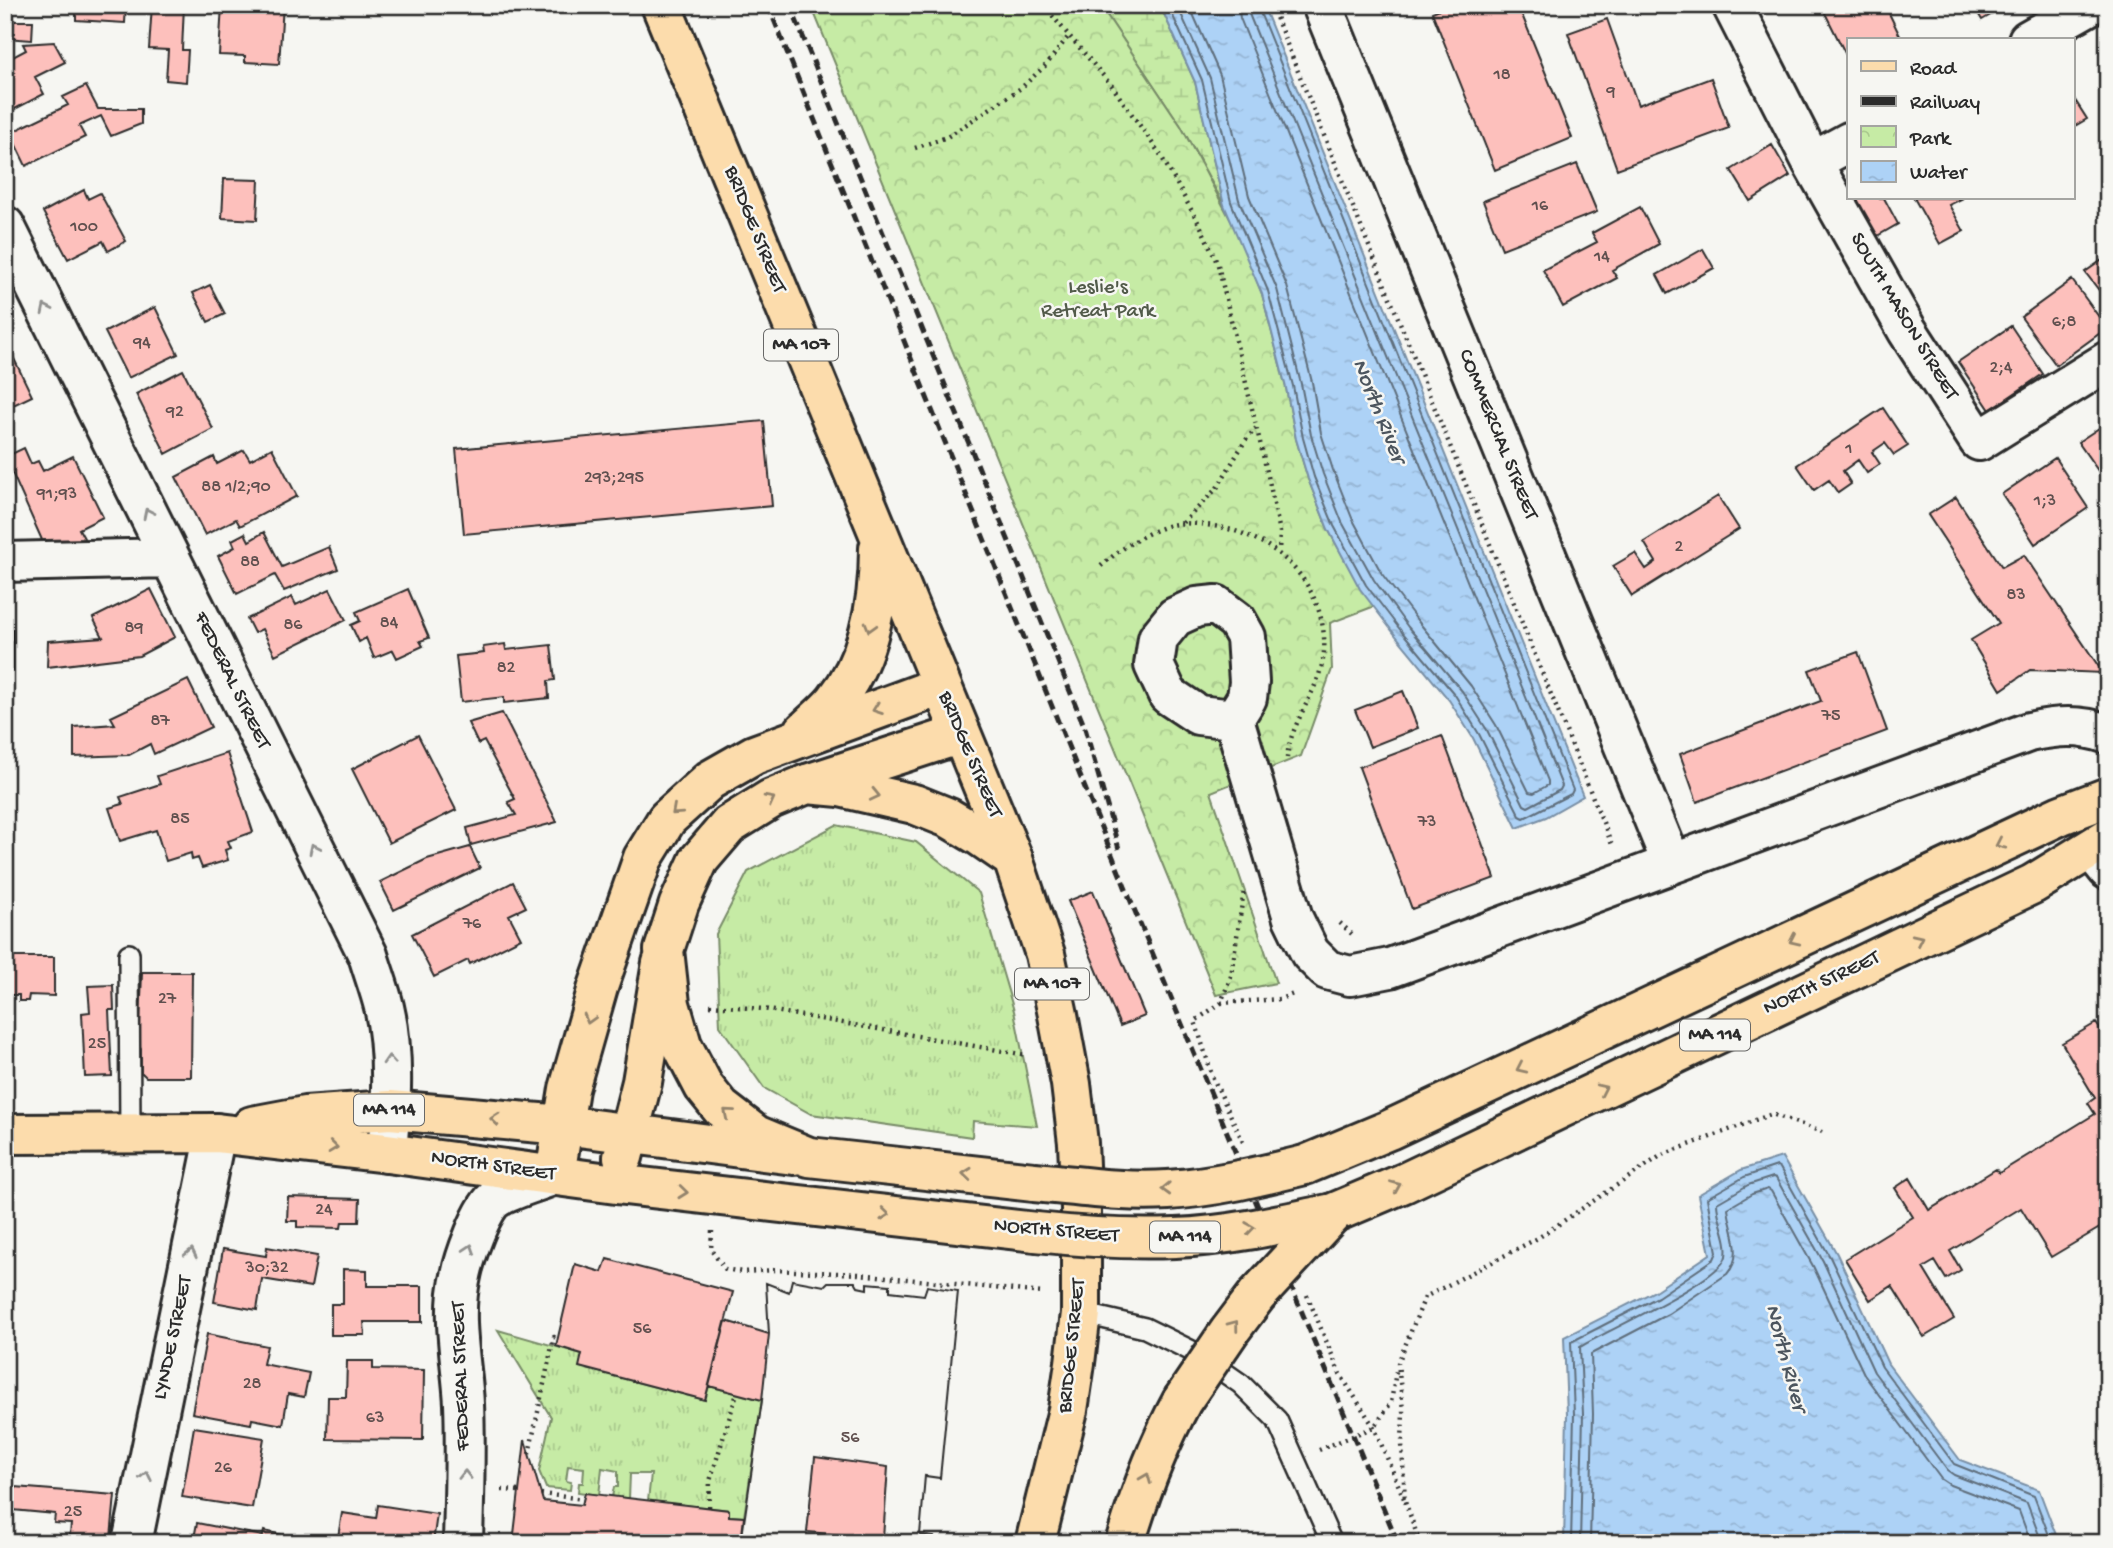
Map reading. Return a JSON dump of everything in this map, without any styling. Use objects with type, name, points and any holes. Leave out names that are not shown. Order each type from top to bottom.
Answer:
[{"type":"main road","name":"BRIDGE STREET","points":[[661,5],[1013,859],[1045,954],[1071,1084],[1078,1143],[1082,1209],[1081,1305],[1068,1410],[1035,1543]]},
{"type":"main road","points":[[799,737],[836,700],[858,662],[873,623],[879,583],[879,536]]},
{"type":"main road","points":[[555,1175],[569,1089],[602,974],[643,858],[667,819],[709,780],[754,755],[941,686]]},
{"type":"main road","points":[[615,1184],[631,1133],[664,950],[679,904],[699,860],[729,825],[771,799],[807,784],[961,734]]},
{"type":"main road","points":[[807,784],[840,787],[914,804],[949,818],[1013,859]]},
{"type":"main road","name":"NORTH STREET","points":[[216,1133],[305,1116],[390,1110],[563,1125],[809,1157],[1108,1189],[1165,1190],[1208,1186],[1305,1165],[1388,1130],[2062,815],[2108,797]]},
{"type":"main road","points":[[2062,815],[2102,853]]},
{"type":"main road","name":"NORTH STREET","points":[[5,1134],[216,1133],[615,1184],[1036,1232],[1088,1237],[1177,1238],[1280,1224],[1333,1213],[1404,1184],[2102,853]]},
{"type":"main road","points":[[664,950],[670,1004],[682,1045],[704,1087],[721,1108],[756,1135],[809,1157]]},
{"type":"main road","points":[[1125,1543],[1142,1487],[1162,1438],[1182,1401],[1257,1295],[1333,1213]]},
{"type":"street","name":"COMMERCIAL STREET","points":[[1322,5],[1672,864]]},
{"type":"street","name":"SOUTH MASON STREET","points":[[1732,5],[1812,162],[1908,330],[1979,441],[2108,361]]},
{"type":"street","points":[[2032,38],[2090,5]]},
{"type":"street","points":[[1812,162],[1847,143]]},
{"type":"street","name":"FEDERAL STREET","points":[[5,226],[368,955],[384,1008],[390,1060],[387,1153]]},
{"type":"street","points":[[5,562],[170,558]]},
{"type":"street","points":[[1234,719],[1293,918],[1310,953],[1326,970],[1350,976],[1390,968],[2029,732],[2060,725],[2090,727],[2108,734]]},
{"type":"street","name":"LYNDE STREET","points":[[132,1543],[216,1133]]},
{"type":"street","name":"FEDERAL STREET","points":[[463,1543],[465,1476],[464,1404],[458,1315],[460,1276],[475,1229],[493,1200],[555,1175]]},
{"type":"lane","points":[[129,954],[130,1133]]},
{"type":"lane","points":[[1081,1305],[1144,1328],[1198,1354],[1241,1384],[1277,1420],[1332,1543]]},
{"type":"path","points":[[1043,5],[1112,86],[1160,153],[1202,229],[1218,265],[1280,532],[1279,551]]},
{"type":"path","points":[[1271,5],[1626,881]]},
{"type":"path","points":[[915,148],[947,137],[1021,88],[1046,65],[1068,37]]},
{"type":"path","points":[[1182,523],[1217,488],[1257,427]]},
{"type":"path","points":[[1101,566],[1115,552],[1165,527],[1182,523],[1221,526],[1240,531],[1279,551],[1310,592],[1324,637],[1323,659],[1317,686],[1289,745],[1287,761]]},
{"type":"path","points":[[1221,1003],[1231,976],[1244,889],[1276,857]]},
{"type":"path","points":[[1337,919],[1390,968]]},
{"type":"path","points":[[1246,1150],[1213,1078],[1195,1021],[1221,1003],[1280,999],[1350,976]]},
{"type":"path","points":[[704,1005],[776,1011],[1037,1057]]},
{"type":"path","points":[[1294,1460],[1374,1427],[1391,1403],[1398,1363],[1424,1297],[1538,1238],[1662,1155],[1772,1114],[1822,1132]]},
{"type":"path","points":[[712,1230],[711,1250],[725,1269],[743,1272],[776,1270],[872,1275],[1081,1305]]},
{"type":"path","points":[[1303,1285],[1340,1374],[1374,1427],[1420,1543]]},
{"type":"path","points":[[529,1454],[554,1337],[558,1338]]},
{"type":"path","points":[[1398,1363],[1403,1410],[1405,1501]]},
{"type":"path","points":[[709,1507],[710,1481],[737,1393]]},
{"type":"path","points":[[499,1489],[519,1491]]},
{"type":"path","points":[[541,1494],[584,1499]]},
{"type":"green space","name":"Leslie's Retreat Park","points":[[811,5],[1100,5],[1181,126],[1237,232],[1262,294],[1308,479],[1328,529],[1361,589],[1375,606],[1330,623],[1332,669],[1301,756],[1211,792],[1276,983],[1216,995]]},
{"type":"green space","points":[[1100,5],[1160,5],[1195,82],[1224,205],[1181,126]]},
{"type":"green space","points":[[836,825],[916,842],[979,893],[1014,1011],[1037,1126],[973,1121],[972,1137],[811,1114],[764,1088],[720,1026],[716,934],[748,872]]},
{"type":"green space","points":[[498,1330],[582,1354],[580,1367],[705,1400],[709,1386],[762,1400],[744,1517],[729,1516],[729,1510],[648,1501],[651,1474],[630,1474],[629,1499],[612,1497],[614,1487],[618,1487],[618,1471],[602,1468],[599,1495],[578,1492],[579,1483],[583,1483],[584,1468],[568,1466],[566,1481],[571,1482],[570,1490],[546,1488],[539,1471],[551,1417]]},
{"type":"water","name":"North River","points":[[1160,5],[1263,5],[1583,796],[1546,817],[1517,828],[1473,738],[1449,700],[1360,589],[1328,529],[1296,439],[1262,294],[1224,205],[1195,82]]},
{"type":"water","name":"North River","points":[[1782,1157],[1837,1254],[1888,1364],[1960,1460],[2039,1490],[2059,1543],[1564,1543],[1567,1414],[1564,1337],[1655,1291],[1710,1254],[1698,1195],[1741,1170]]},
{"type":"building","points":[[76,5],[126,5],[125,23],[76,20]]},
{"type":"building","points":[[152,5],[184,5],[182,50],[188,50],[186,82],[166,80],[168,50],[149,49]]},
{"type":"building","points":[[222,5],[283,5],[279,64],[245,62],[245,56],[219,55]]},
{"type":"building","points":[[1450,5],[1518,5],[1572,138],[1495,170],[1432,12]]},
{"type":"building","points":[[1821,5],[1885,5],[1901,38],[1847,38],[1847,57]]},
{"type":"building","points":[[1973,5],[2008,5],[1982,20]]},
{"type":"building","points":[[1607,19],[1638,105],[1711,78],[1729,128],[1617,169],[1568,33]]},
{"type":"building","points":[[5,21],[33,21],[32,40],[5,38]]},
{"type":"building","points":[[54,42],[65,62],[35,77],[44,94],[5,114],[5,61],[26,50],[23,44]]},
{"type":"building","points":[[86,86],[98,109],[141,109],[141,124],[111,136],[101,116],[79,126],[85,137],[26,166],[10,133],[68,105],[63,97]]},
{"type":"building","points":[[2074,99],[2087,119],[2074,126]]},
{"type":"building","points":[[1772,145],[1790,176],[1750,201],[1731,170]]},
{"type":"building","points":[[1577,164],[1597,212],[1502,249],[1483,201]]},
{"type":"building","points":[[224,179],[259,180],[257,220],[222,218]]},
{"type":"building","points":[[1847,185],[1847,200],[1885,200],[1898,224],[1865,243],[1836,191]]},
{"type":"building","points":[[84,190],[88,199],[100,193],[126,241],[108,251],[103,241],[68,259],[43,212]]},
{"type":"building","points":[[1915,200],[1959,200],[1949,205],[1964,231],[1940,244]]},
{"type":"building","points":[[1640,207],[1659,244],[1612,270],[1617,278],[1563,307],[1543,270],[1597,242],[1592,233]]},
{"type":"building","points":[[1703,249],[1714,268],[1667,294],[1657,275]]},
{"type":"building","points":[[2108,256],[2108,302],[2085,272]]},
{"type":"building","points":[[2072,280],[2107,328],[2056,365],[2021,317]]},
{"type":"building","points":[[210,285],[225,314],[208,322],[193,293]]},
{"type":"building","points":[[155,307],[178,354],[128,378],[105,332]]},
{"type":"building","points":[[2011,326],[2043,374],[1990,410],[1958,362]]},
{"type":"building","points":[[5,340],[32,396],[5,409]]},
{"type":"building","points":[[183,370],[213,429],[166,454],[136,394]]},
{"type":"building","points":[[1883,408],[1908,446],[1894,455],[1885,443],[1872,452],[1880,464],[1867,473],[1858,460],[1843,471],[1851,484],[1838,493],[1829,480],[1814,490],[1797,465]]},
{"type":"building","points":[[764,421],[772,506],[464,534],[456,449]]},
{"type":"building","points":[[2108,422],[2108,485],[2078,442]]},
{"type":"building","points":[[24,448],[31,464],[38,461],[43,471],[73,456],[103,517],[79,529],[85,540],[42,540],[5,457]]},
{"type":"building","points":[[272,448],[297,496],[240,526],[236,519],[205,535],[176,477],[214,457],[217,464],[244,450],[250,460]]},
{"type":"building","points":[[2055,458],[2088,508],[2035,544],[2002,494]]},
{"type":"building","points":[[1718,496],[1739,529],[1632,596],[1613,566],[1635,553],[1646,569],[1656,562],[1644,542]]},
{"type":"building","points":[[1956,497],[2002,567],[2024,555],[2103,673],[2030,670],[2001,690],[1971,640],[1999,623],[1928,515]]},
{"type":"building","points":[[264,532],[282,567],[329,547],[338,569],[284,591],[275,575],[237,594],[218,556],[235,547],[232,540],[245,533],[249,541]]},
{"type":"building","points":[[151,589],[175,637],[139,656],[47,667],[48,641],[103,637],[93,618]]},
{"type":"building","points":[[330,589],[346,620],[275,655],[262,629],[254,633],[247,619],[292,597],[296,605]]},
{"type":"building","points":[[408,589],[429,638],[420,641],[423,646],[397,658],[393,650],[374,658],[366,638],[359,642],[351,625],[360,621],[356,612]]},
{"type":"building","points":[[5,629],[13,629],[13,670],[5,670]]},
{"type":"building","points":[[505,644],[506,650],[551,645],[555,680],[548,681],[549,698],[504,703],[504,697],[461,702],[456,656],[484,653],[483,647]]},
{"type":"building","points":[[1858,652],[1887,731],[1697,802],[1680,754],[1821,701],[1809,670]]},
{"type":"building","points":[[188,680],[211,727],[154,754],[150,744],[129,755],[74,757],[74,727],[115,724],[111,717]]},
{"type":"building","points":[[1403,691],[1418,728],[1370,747],[1355,710]]},
{"type":"building","points":[[502,713],[557,822],[471,845],[467,828],[516,815],[508,802],[515,799],[484,741],[478,744],[468,723]]},
{"type":"building","points":[[418,735],[456,810],[389,843],[352,769]]},
{"type":"building","points":[[1442,736],[1495,878],[1412,909],[1359,767]]},
{"type":"building","points":[[227,753],[253,832],[228,841],[231,848],[225,850],[228,860],[202,868],[198,858],[192,860],[191,853],[166,861],[156,830],[120,841],[109,808],[123,804],[120,797],[160,784],[157,776]]},
{"type":"building","points":[[470,847],[480,868],[394,910],[380,882],[427,859]]},
{"type":"building","points":[[513,882],[526,907],[509,915],[521,938],[470,964],[468,960],[434,977],[412,934]]},
{"type":"building","points":[[1093,891],[1145,1016],[1120,1026],[1068,901]]},
{"type":"building","points":[[5,957],[54,957],[54,996],[29,995],[28,1001],[19,1001],[19,995],[5,995]]},
{"type":"building","points":[[142,972],[192,972],[191,1077],[146,1077],[141,1072],[141,1049],[137,1043],[137,1031],[140,1026]]},
{"type":"building","points":[[113,985],[114,1010],[109,1010],[112,1076],[85,1077],[82,1013],[90,1012],[88,986]]},
{"type":"building","points":[[2096,1023],[2108,1041],[2108,1223],[2051,1257],[2021,1208],[1950,1251],[1961,1270],[1946,1279],[1935,1261],[1923,1268],[1954,1319],[1924,1337],[1892,1286],[1870,1300],[1845,1259],[1913,1217],[1895,1188],[1910,1178],[1929,1210],[1996,1169],[1999,1173],[2095,1114],[2088,1103],[2095,1098],[2062,1043]]},
{"type":"building","points":[[288,1197],[360,1199],[359,1222],[342,1222],[341,1228],[297,1227],[297,1221],[287,1221]]},
{"type":"building","points":[[267,1247],[317,1256],[311,1287],[262,1279],[257,1310],[214,1302],[223,1249],[266,1256]]},
{"type":"building","points":[[607,1259],[733,1292],[705,1400],[579,1367],[582,1354],[556,1346],[575,1264],[602,1272]]},
{"type":"building","points":[[343,1269],[367,1270],[367,1286],[422,1286],[422,1322],[364,1322],[365,1335],[331,1335],[331,1304],[343,1304]]},
{"type":"building","points":[[792,1280],[824,1286],[828,1282],[855,1282],[858,1287],[867,1289],[867,1283],[890,1285],[890,1291],[924,1295],[927,1286],[958,1291],[940,1478],[925,1476],[920,1535],[934,1537],[933,1543],[741,1543],[769,1334],[766,1283],[789,1292]],"holes":[[[815,1457],[888,1467],[883,1538],[807,1532]]]},
{"type":"building","points":[[792,1280],[824,1286],[828,1282],[855,1282],[858,1287],[867,1289],[867,1283],[890,1285],[890,1291],[924,1295],[927,1286],[958,1291],[940,1478],[925,1476],[920,1535],[934,1537],[933,1543],[741,1543],[769,1334],[766,1283],[789,1292]]},
{"type":"building","points":[[726,1321],[769,1334],[762,1400],[709,1386]]},
{"type":"building","points":[[207,1334],[267,1346],[263,1364],[309,1373],[304,1397],[288,1394],[283,1425],[252,1419],[251,1424],[192,1413]]},
{"type":"building","points":[[347,1361],[373,1361],[373,1369],[424,1370],[423,1440],[327,1439],[328,1397],[346,1397]]},
{"type":"building","points":[[194,1427],[264,1438],[252,1508],[182,1497]]},
{"type":"building","points":[[525,1440],[543,1501],[582,1505],[585,1493],[729,1510],[729,1516],[744,1517],[741,1543],[513,1543]]},
{"type":"building","points":[[15,1487],[115,1495],[111,1538],[70,1535],[71,1524],[54,1523],[55,1514],[13,1510]]},
{"type":"building","points":[[378,1505],[437,1514],[433,1543],[337,1543],[342,1513],[376,1518]]},
{"type":"building","points":[[197,1523],[263,1536],[264,1531],[302,1539],[301,1543],[193,1543]]},
{"type":"railway","points":[[768,5],[1132,904],[1398,1543]]},
{"type":"railway","points":[[790,5],[1085,728],[1119,849]]}]
